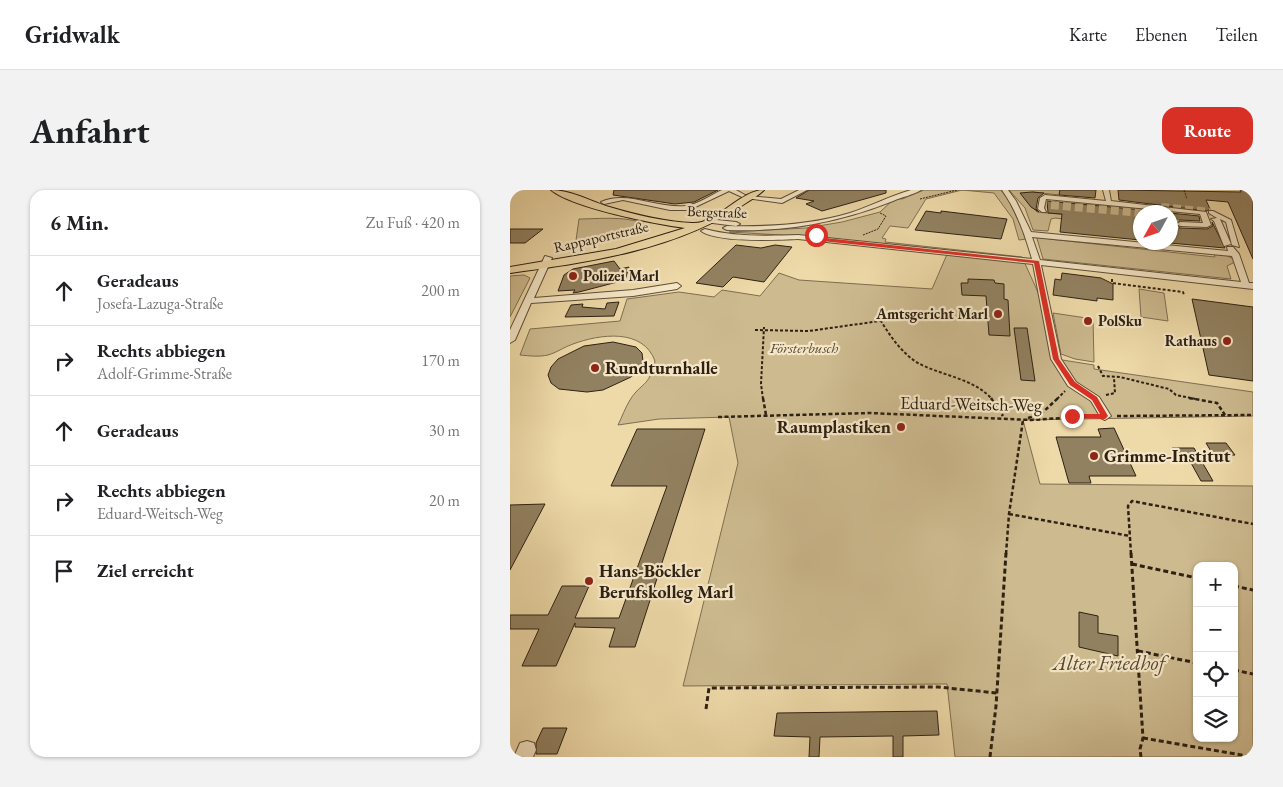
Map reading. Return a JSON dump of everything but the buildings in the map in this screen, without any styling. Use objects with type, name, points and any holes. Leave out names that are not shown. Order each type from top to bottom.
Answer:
[{"type":"main road","name":"Bergstraße","points":[[555,190],[587,203],[622,213],[681,221]]},
{"type":"main road","name":"Bergstraße","points":[[571,190],[604,202],[701,225]]},
{"type":"main road","points":[[743,193],[760,190]]},
{"type":"main road","name":"Rappaportstraße","points":[[510,270],[616,244],[681,221],[743,193]]},
{"type":"main road","name":"Rappaportstraße","points":[[510,261],[546,262],[624,250],[701,225],[743,193]]},
{"type":"street","points":[[604,202],[623,198],[670,208],[689,208],[727,190]]},
{"type":"street","points":[[743,193],[782,200],[804,190]]},
{"type":"street","name":"Bergstraße","points":[[701,225],[735,228],[833,219],[853,214],[894,197],[918,190]]},
{"type":"street","points":[[1005,190],[1014,201],[1037,262],[1056,359],[1072,384],[1094,399],[1105,416]]},
{"type":"street","points":[[1069,199],[1070,190]]},
{"type":"street","points":[[1106,190],[1109,200]]},
{"type":"street","points":[[1044,211],[1041,209],[1043,198],[1045,197],[1200,212],[1204,213],[1207,225],[1180,224]]},
{"type":"street","points":[[1211,212],[1228,221],[1233,248],[1241,274],[1250,285]]},
{"type":"street","points":[[1216,220],[1233,248]]},
{"type":"street","points":[[701,225],[713,234],[765,238],[813,238],[1250,285]]},
{"type":"street","name":"Bergstraße","points":[[701,225],[764,226]]},
{"type":"street","points":[[1028,234],[1233,248]]},
{"type":"street","points":[[510,340],[546,262]]},
{"type":"street","points":[[529,301],[633,293],[676,286]]},
{"type":"path","points":[[1184,190],[1187,199]]},
{"type":"path","points":[[860,243],[864,235],[884,224],[886,216],[880,212]]},
{"type":"path","points":[[1126,285],[1183,292],[1184,294]]},
{"type":"path","points":[[878,316],[886,331],[918,362],[973,385],[1000,406],[1003,416]]},
{"type":"path","points":[[755,330],[809,331],[880,321]]},
{"type":"path","points":[[764,327],[761,384],[766,416]]},
{"type":"path","points":[[1098,366],[1103,376],[1169,388],[1176,395],[1217,403],[1225,415]]},
{"type":"path","points":[[1094,399],[1114,393],[1114,377]]},
{"type":"path","points":[[990,757],[997,693],[1009,514],[1023,420],[1040,414],[1072,384]]},
{"type":"path","name":"Eduard-Weitsch-Weg","points":[[718,417],[926,414],[1003,416],[1023,420],[1105,416],[1253,415]]},
{"type":"path","points":[[1141,757],[1140,749],[1143,738],[1128,506],[1132,501],[1253,524]]},
{"type":"path","points":[[1009,514],[1130,536]]},
{"type":"path","points":[[1132,564],[1193,577]]},
{"type":"path","points":[[1238,587],[1253,590]]},
{"type":"path","points":[[1138,651],[1193,662]]},
{"type":"path","points":[[1238,671],[1253,674]]},
{"type":"path","points":[[706,709],[709,688],[938,687],[997,693]]},
{"type":"path","points":[[1143,738],[1253,757]]},
{"type":"green space","points":[[924,190],[962,190],[926,199],[908,228],[890,226],[882,238],[886,239],[885,242],[1022,257],[1046,310],[1056,359],[1094,365],[1094,369],[1253,392],[1253,416],[1023,420],[1040,484],[1253,486],[1253,757],[955,757],[947,684],[683,686],[738,463],[729,417],[659,419],[618,425],[630,400],[653,370],[655,361],[649,350],[631,338],[608,336],[570,345],[548,355],[520,355],[530,329],[620,321],[627,299],[679,292],[714,297],[722,290],[760,296],[779,273],[799,280],[932,289],[948,252],[798,236],[729,232],[806,228],[842,222],[880,212],[895,198],[902,199]]},
{"type":"green space","points":[[962,190],[1001,190],[1009,201],[1027,239],[1019,240],[1013,219],[994,193]]},
{"type":"green space","points":[[1009,190],[1060,190],[1060,195],[1032,192],[1025,199],[1037,212],[1133,221],[1133,227],[1055,218],[1051,219],[1048,231],[1033,230],[1025,208]]},
{"type":"green space","points":[[579,219],[624,219],[646,226],[641,231],[575,247]]},
{"type":"green space","points":[[1036,235],[1048,237],[1049,239],[1133,248],[1133,250],[1215,257],[1214,254],[1226,255],[1237,261],[1227,266],[1231,279],[1043,259]]},
{"type":"green space","points":[[524,275],[530,278],[510,317],[510,276]]},
{"type":"green space","points":[[1139,289],[1164,293],[1168,321],[1141,317]]},
{"type":"green space","points":[[1053,313],[1093,319],[1094,362],[1075,359],[1061,354]]},
{"type":"tunnel","points":[[1039,204],[1133,212]]},
{"type":"tunnel","points":[[1178,209],[1211,212]]},
{"type":"place","name":"Polizei Marl","points":[[573,276]]},
{"type":"place","name":"Amtsgericht Marl","points":[[998,314]]},
{"type":"place","name":"PolSku","points":[[1088,321]]},
{"type":"place","name":"Rathaus","points":[[1227,341]]},
{"type":"place","name":"Rundturnhalle","points":[[595,368]]},
{"type":"place","name":"Raumplastiken","points":[[901,427]]},
{"type":"place","name":"Grimme-Institut","points":[[1094,456]]},
{"type":"place","name":"Hans-Böckler Berufskolleg Marl","points":[[589,581]]},
{"type":"route","points":[[816,235],[813,238],[1037,262],[1056,359],[1072,384],[1094,399],[1105,416],[1072,416]]},
{"type":"park label","name":"Försterbusch","points":[[804,348]]},
{"type":"park label","name":"Alter Friedhof","points":[[1109,663]]}]
